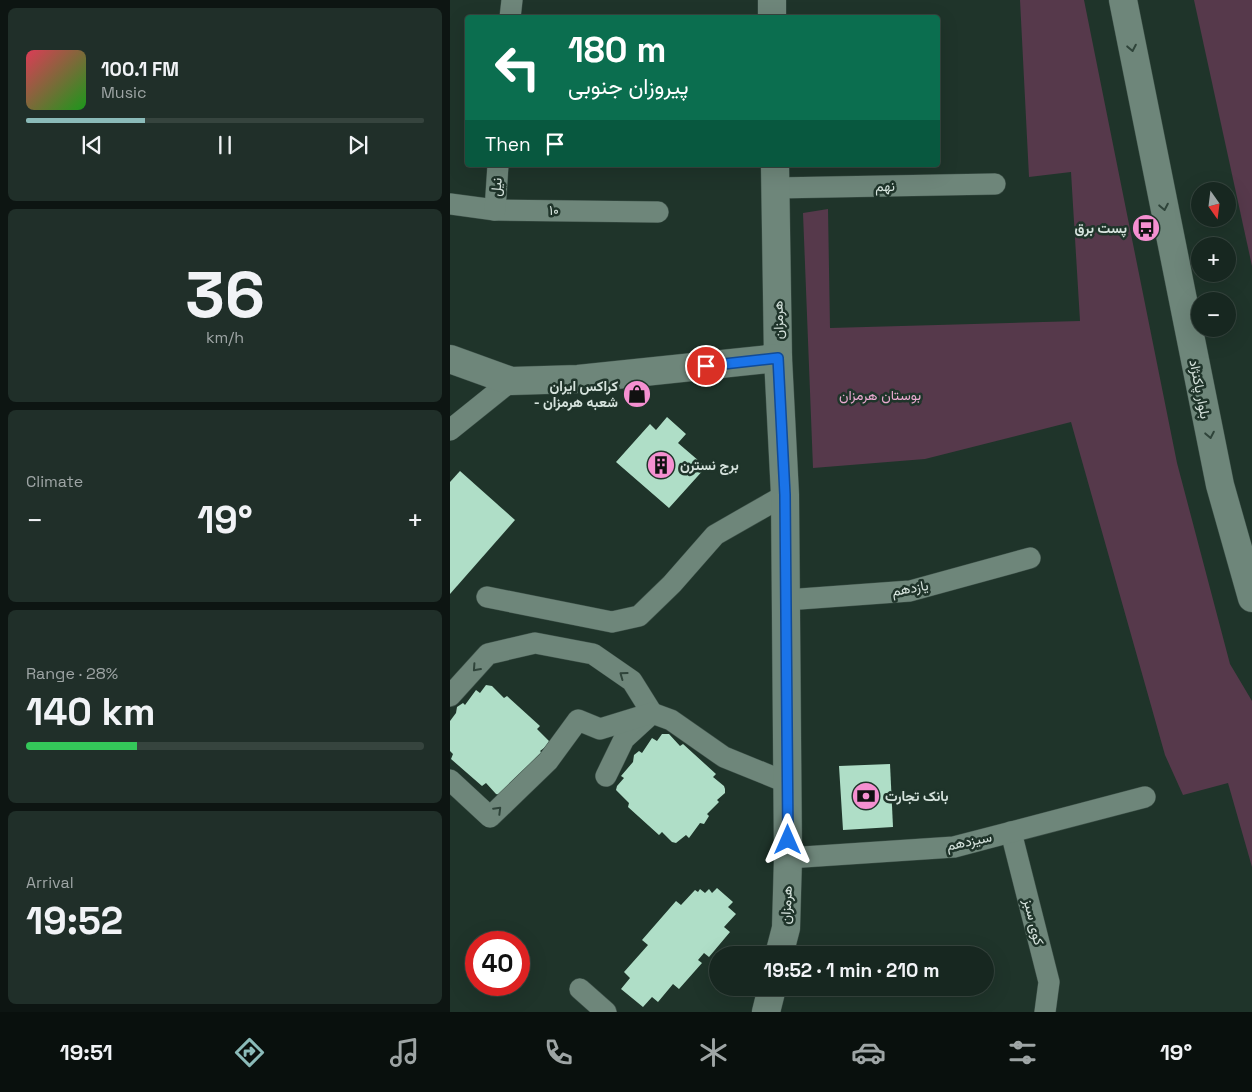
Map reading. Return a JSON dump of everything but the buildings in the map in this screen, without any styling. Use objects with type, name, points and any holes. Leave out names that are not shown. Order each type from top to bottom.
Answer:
[{"type":"street","points":[[510,15],[512,0]]},
{"type":"street","points":[[772,0],[772,15]]},
{"type":"street","name":"بلوار پاکنژاد","points":[[1123,0],[1220,485],[1252,598]]},
{"type":"street","name":"نیل","points":[[494,210],[498,167]]},
{"type":"street","name":"نهم","points":[[775,177],[995,184]]},
{"type":"street","name":"هرمزان","points":[[775,177],[778,358],[785,495],[788,783],[786,928],[781,946]]},
{"type":"street","name":"۱۰","points":[[450,204],[494,210],[658,212]]},
{"type":"street","points":[[450,359],[511,381],[578,379],[778,358]]},
{"type":"street","points":[[450,430],[511,381]]},
{"type":"street","points":[[487,597],[612,622],[639,616],[672,584],[715,535],[785,495]]},
{"type":"street","name":"یازدهم","points":[[786,600],[910,590],[1030,558]]},
{"type":"street","points":[[450,696],[488,654],[535,643],[593,654],[632,682],[652,713],[671,720],[724,757],[788,783]]},
{"type":"street","points":[[606,776],[624,739],[652,713]]},
{"type":"street","points":[[450,780],[490,818],[548,760],[578,720],[600,729],[652,713]]},
{"type":"street","name":"سیزدهم","points":[[788,858],[954,847],[1146,797]]},
{"type":"street","name":"کوی سبز","points":[[1011,832],[1049,982],[1046,1012]]},
{"type":"street","points":[[580,989],[606,1012]]},
{"type":"street","points":[[766,1012],[770,996]]},
{"type":"green space","name":"بوستان هرمزان","points":[[1020,0],[1084,0],[1177,463],[1230,664],[1252,701],[1252,867],[1228,783],[1183,795],[1165,755],[1071,422],[925,459],[813,468],[803,213],[828,209],[830,328],[1080,321],[1071,172],[1029,177]]},
{"type":"green space","points":[[1194,0],[1252,0],[1252,266],[1236,193],[1236,182],[1234,182]]},
{"type":"place","name":"پست برق","points":[[1146,228]]},
{"type":"place","name":"کراکس ایران - شعبه هرمزان","points":[[637,394]]},
{"type":"place","name":"برج نسترن","points":[[661,465]]},
{"type":"place","name":"بانک تجارت","points":[[866,796]]},
{"type":"route","points":[[706,366],[778,358],[785,495],[788,840]]}]
